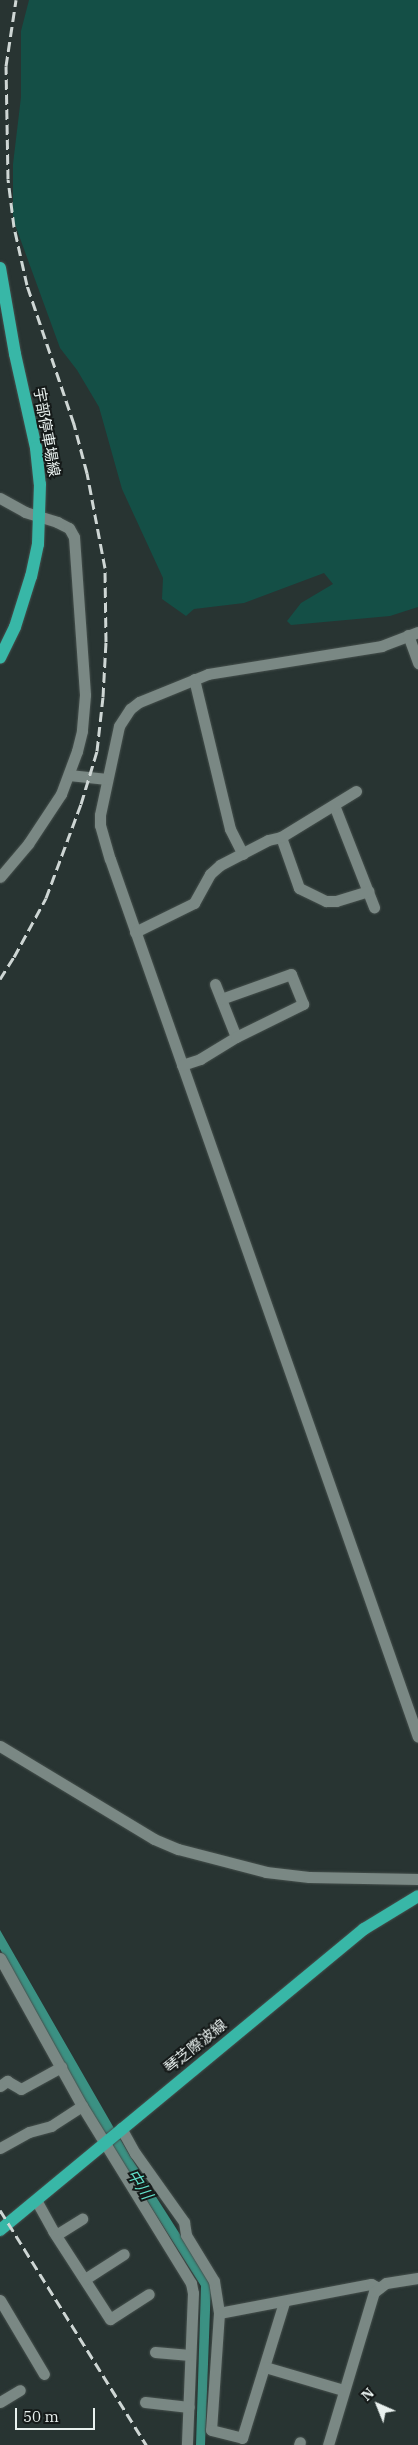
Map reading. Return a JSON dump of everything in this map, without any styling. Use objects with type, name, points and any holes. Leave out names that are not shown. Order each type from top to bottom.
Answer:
[{"type":"main road","name":"宇部停車場線","points":[[0,268],[15,354],[36,448],[40,484],[38,544],[23,605],[0,658]]},
{"type":"main road","name":"琴芝際波線","points":[[0,2230],[364,1929],[418,1896]]},
{"type":"street","points":[[0,498],[69,528],[74,537],[84,710],[77,751],[69,776],[41,825],[0,876]]},
{"type":"street","points":[[418,663],[413,634],[382,646],[208,674],[148,696],[130,709],[119,726],[100,815],[100,825],[135,932],[418,1737]]},
{"type":"street","points":[[194,679],[230,829],[243,854]]},
{"type":"street","points":[[69,776],[107,779]]},
{"type":"street","points":[[135,932],[194,903],[210,874],[220,865],[268,840],[281,837],[356,791]]},
{"type":"street","points":[[334,805],[374,907]]},
{"type":"street","points":[[281,837],[299,888],[326,900],[336,901],[368,891]]},
{"type":"street","points":[[182,1065],[200,1060],[236,1037],[303,1004],[291,974],[221,999]]},
{"type":"street","points":[[216,984],[236,1037]]},
{"type":"street","points":[[0,1746],[154,1838],[178,1850],[266,1872],[309,1877],[418,1879]]},
{"type":"street","points":[[0,1958],[82,2106],[106,2141],[181,2262],[191,2283],[193,2293],[188,2445]]},
{"type":"street","points":[[0,2086],[8,2081],[21,2089],[61,2067]]},
{"type":"street","points":[[0,2148],[29,2132],[51,2126],[82,2106]]},
{"type":"street","points":[[120,2129],[184,2222],[186,2235],[214,2281],[219,2313],[211,2430],[242,2438],[284,2302]]},
{"type":"street","points":[[36,2200],[110,2319],[149,2294]]},
{"type":"street","points":[[56,2235],[82,2219]]},
{"type":"street","points":[[181,2262],[196,2253]]},
{"type":"street","points":[[85,2279],[124,2254]]},
{"type":"street","points":[[328,2445],[374,2292],[386,2284],[418,2278]]},
{"type":"street","points":[[219,2313],[371,2284],[379,2288]]},
{"type":"street","points":[[0,2300],[44,2374]]},
{"type":"street","points":[[155,2352],[190,2355]]},
{"type":"street","points":[[265,2367],[343,2390]]},
{"type":"street","points":[[0,2402],[20,2390]]},
{"type":"street","points":[[145,2402],[189,2407]]},
{"type":"shaded area","points":[[29,0],[418,0],[418,607],[390,616],[291,625],[287,621],[301,603],[333,584],[324,573],[244,603],[194,609],[186,616],[162,599],[163,578],[122,489],[99,407],[77,370],[60,348],[13,219],[13,164],[21,97],[21,31]]},
{"type":"water","name":"中川","points":[[0,1930],[130,2156],[211,2283],[205,2445],[196,2445],[201,2286],[99,2125],[0,1949]]},
{"type":"railway","points":[[0,979],[46,898],[81,804],[97,751],[103,697],[106,642],[105,568],[87,473],[74,424],[27,285],[14,227],[8,179],[6,66],[16,0]]},
{"type":"railway","points":[[0,2210],[146,2445]]}]
